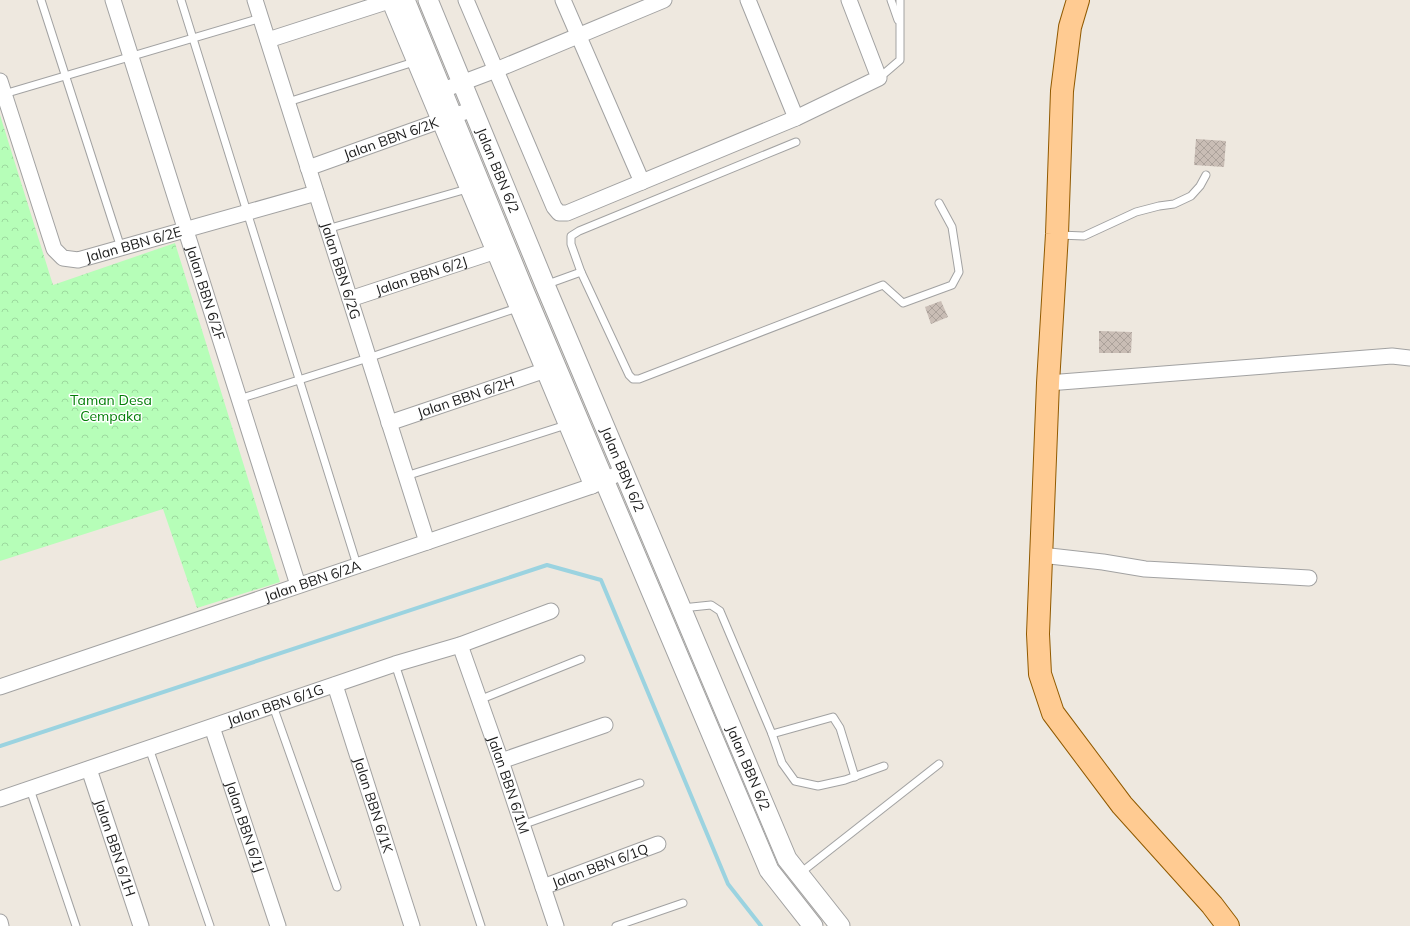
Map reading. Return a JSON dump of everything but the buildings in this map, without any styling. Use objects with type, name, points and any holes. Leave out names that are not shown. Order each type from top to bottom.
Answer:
[{"type":"main road","points":[[1078,0],[1070,27],[1062,91],[1057,234],[1048,383],[1038,634],[1040,674],[1053,713],[1122,805],[1212,905],[1228,926]]},
{"type":"street","name":"Jalan BBN 6/2F","points":[[112,0],[298,585]]},
{"type":"street","name":"Jalan BBN 6/2G","points":[[255,0],[427,542]]},
{"type":"street","name":"Jalan BBN 6/2","points":[[394,0],[443,90],[447,120],[525,293],[598,483],[769,870],[813,926]]},
{"type":"street","points":[[268,40],[394,0],[414,62],[447,120],[467,189],[543,371],[566,425],[598,483]]},
{"type":"street","name":"Jalan BBN 6/2","points":[[428,0],[463,82],[545,285],[787,859],[840,926]]},
{"type":"street","points":[[466,0],[554,207],[559,213],[567,213],[796,118],[879,78],[849,0]]},
{"type":"street","points":[[563,0],[642,182]]},
{"type":"street","points":[[443,90],[496,70],[664,0]]},
{"type":"street","points":[[748,0],[796,118]]},
{"type":"street","name":"Jalan BBN 6/2E","points":[[2,87],[54,249],[63,258],[78,260],[316,193]]},
{"type":"street","name":"Jalan BBN 6/2K","points":[[308,168],[447,120],[473,109]]},
{"type":"street","name":"Jalan BBN 6/2J","points":[[350,299],[493,252]]},
{"type":"street","points":[[1048,383],[1392,356],[1410,358]]},
{"type":"street","name":"Jalan BBN 6/2H","points":[[389,423],[543,371]]},
{"type":"street","name":"Jalan BBN 6/2A","points":[[0,687],[598,483],[624,471]]},
{"type":"street","points":[[1041,555],[1103,562],[1145,569],[1309,578]]},
{"type":"street","name":"Jalan BBN 6/1G","points":[[0,799],[394,664],[460,645],[551,611]]},
{"type":"street","name":"Jalan BBN 6/1M","points":[[460,645],[501,761],[556,926]]},
{"type":"street","name":"Jalan BBN 6/1K","points":[[335,685],[412,926]]},
{"type":"street","points":[[501,761],[605,724]]},
{"type":"street","name":"Jalan BBN 6/1J","points":[[212,727],[278,926]]},
{"type":"street","name":"Jalan BBN 6/1H","points":[[89,769],[142,926]]},
{"type":"street","name":"Jalan BBN 6/1Q","points":[[543,887],[658,844]]},
{"type":"street","points":[[0,922],[1,926]]},
{"type":"lane","points":[[42,0],[121,248]]},
{"type":"lane","points":[[181,0],[357,565]]},
{"type":"lane","points":[[891,0],[900,25]]},
{"type":"lane","points":[[879,78],[900,60],[900,0]]},
{"type":"lane","points":[[2,87],[66,75],[261,18]]},
{"type":"lane","points":[[288,102],[414,62]]},
{"type":"lane","points":[[796,142],[579,231],[571,236],[571,244],[581,272],[629,375],[633,379],[639,379],[883,285],[903,303],[952,285],[959,272],[952,227],[939,203]]},
{"type":"lane","points":[[1057,234],[1084,236],[1136,212],[1174,204],[1191,196],[1200,186],[1206,175]]},
{"type":"lane","points":[[327,229],[467,189]]},
{"type":"lane","points":[[545,285],[581,272]]},
{"type":"lane","points":[[239,399],[517,308]]},
{"type":"lane","points":[[406,476],[566,425]]},
{"type":"lane","points":[[682,608],[711,605],[720,611],[772,734],[782,763],[795,781],[818,786],[855,777],[884,766]]},
{"type":"lane","points":[[479,700],[581,659]]},
{"type":"lane","points":[[394,664],[480,926]]},
{"type":"lane","points":[[273,706],[337,887]]},
{"type":"lane","points":[[772,734],[833,717],[840,728],[855,777]]},
{"type":"lane","points":[[149,748],[210,926]]},
{"type":"lane","points":[[799,874],[939,764]]},
{"type":"lane","points":[[522,825],[640,783]]},
{"type":"lane","points":[[30,789],[76,926]]},
{"type":"lane","points":[[616,926],[683,903]]},
{"type":"green space","name":"Taman Desa Cempaka","points":[[0,115],[53,285],[175,243],[280,582],[197,608],[163,509],[0,561]]},
{"type":"waterway","points":[[0,746],[547,565],[601,580],[728,884],[761,926]]}]
